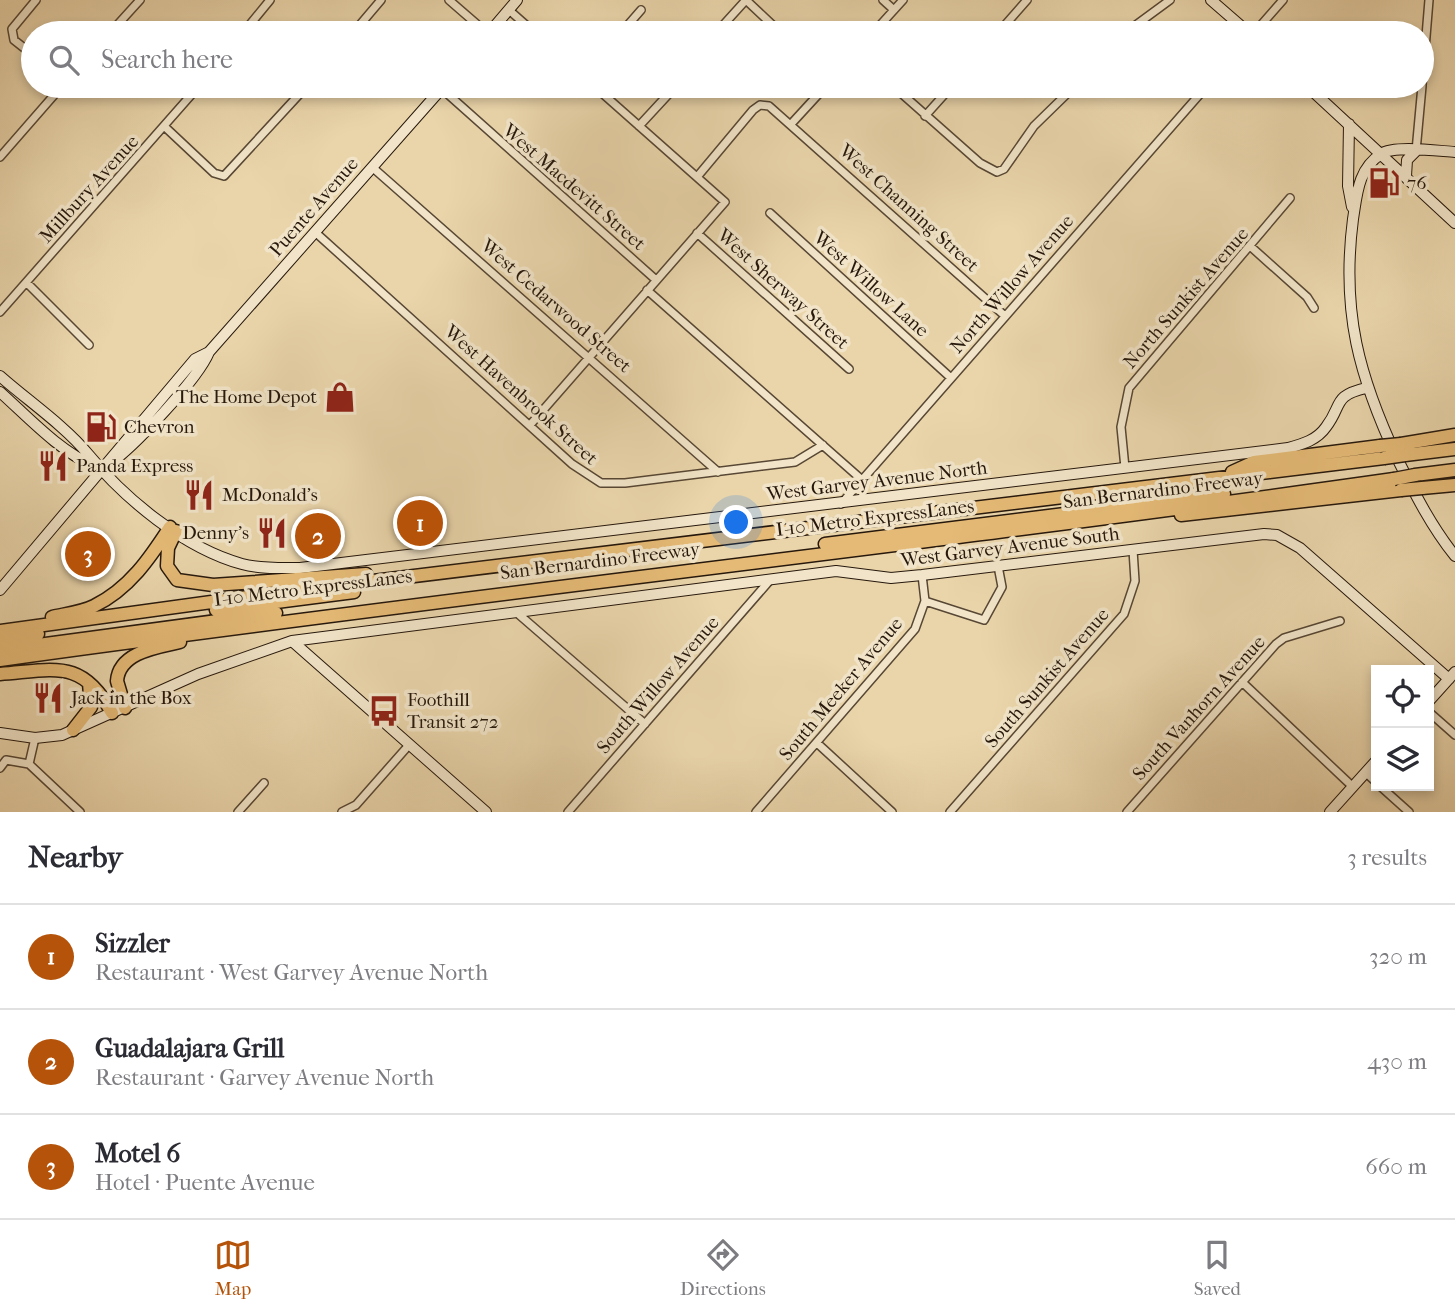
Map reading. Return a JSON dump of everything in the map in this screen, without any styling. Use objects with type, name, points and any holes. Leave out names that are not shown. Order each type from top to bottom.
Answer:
[{"type":"highway","points":[[1222,477],[1254,462],[1382,452],[1455,435]]},
{"type":"highway","points":[[1403,449],[1455,449]]},
{"type":"highway","name":"San Bernardino Freeway","points":[[0,630],[1336,464],[1382,452]]},
{"type":"highway","name":"I-10 Metro ExpressLanes","points":[[0,640],[313,598],[1319,473],[1336,464]]},
{"type":"highway","name":"San Bernardino Freeway","points":[[0,660],[278,621],[1146,513],[1455,470]]},
{"type":"highway","name":"I-10 Metro ExpressLanes","points":[[0,650],[201,622],[1321,481],[1338,486]]},
{"type":"highway","points":[[1146,513],[1190,515],[1455,485]]},
{"type":"highway","points":[[173,529],[167,566],[177,580],[187,583],[227,584],[421,568],[454,572]]},
{"type":"highway","points":[[0,630],[94,606],[137,575],[173,529]]},
{"type":"highway","points":[[125,708],[118,691],[117,675],[134,655],[170,644],[278,621]]},
{"type":"highway","points":[[0,674],[72,671],[89,679],[112,713]]},
{"type":"highway","points":[[73,730],[91,707],[89,679]]},
{"type":"street","points":[[21,45],[15,40],[12,29],[36,0]]},
{"type":"street","points":[[121,21],[140,0]]},
{"type":"street","points":[[253,21],[270,0]]},
{"type":"street","points":[[363,21],[381,0]]},
{"type":"street","points":[[449,0],[474,21]]},
{"type":"street","points":[[499,21],[517,0]]},
{"type":"street","points":[[727,21],[746,0],[768,21]]},
{"type":"street","points":[[883,0],[894,10]]},
{"type":"street","points":[[884,21],[903,0]]},
{"type":"street","points":[[1009,21],[1027,0]]},
{"type":"street","points":[[1141,21],[1170,0]]},
{"type":"street","points":[[1211,0],[1236,21]]},
{"type":"street","points":[[1263,21],[1283,0]]},
{"type":"street","points":[[1427,21],[1429,0]]},
{"type":"street","points":[[509,10],[521,21]]},
{"type":"street","points":[[632,21],[642,10]]},
{"type":"street","points":[[2,151],[51,98]]},
{"type":"street","name":"Millbury Avenue","points":[[0,312],[189,98]]},
{"type":"street","points":[[165,127],[214,173],[223,176],[296,98]]},
{"type":"street","name":"Puente Avenue","points":[[0,590],[101,468],[120,457],[205,364],[209,352],[433,98]]},
{"type":"street","name":"West Macdevitt Street","points":[[455,98],[655,279]]},
{"type":"street","points":[[530,425],[725,202],[608,98]]},
{"type":"street","points":[[639,126],[665,98]]},
{"type":"street","points":[[792,123],[815,98]]},
{"type":"street","points":[[906,98],[979,163],[997,172],[1004,169],[1034,126],[1063,98]]},
{"type":"street","points":[[925,116],[941,98]]},
{"type":"street","name":"North Willow Avenue","points":[[841,503],[1196,98]]},
{"type":"street","points":[[1320,98],[1455,223]]},
{"type":"street","points":[[1406,176],[1407,160],[1416,151],[1421,98]]},
{"type":"street","name":"West Channing Street","points":[[697,177],[760,105],[769,106],[792,123],[1005,316]]},
{"type":"street","points":[[1349,124],[1348,186],[1354,214]]},
{"type":"street","points":[[1455,152],[1382,153],[1361,176],[1348,275],[1349,307],[1366,388],[1422,508],[1455,556]]},
{"type":"street","name":"West Cedarwood Street","points":[[372,167],[589,355],[718,472]]},
{"type":"street","name":"North Sunkist Avenue","points":[[1125,468],[1121,427],[1129,388],[1290,198]]},
{"type":"street","name":"West Willow Lane","points":[[770,213],[951,378]]},
{"type":"street","name":"West Havenbrook Street","points":[[315,232],[572,464],[601,483],[625,483],[795,462],[822,445]]},
{"type":"street","name":"West Sherway Street","points":[[697,233],[849,369]]},
{"type":"street","points":[[1250,246],[1307,297],[1314,308]]},
{"type":"street","points":[[27,283],[89,345]]},
{"type":"street","points":[[647,290],[861,479]]},
{"type":"street","points":[[0,376],[101,468]]},
{"type":"street","name":"West Garvey Avenue North","points":[[101,468],[173,529],[216,555],[244,565],[300,568],[1288,448],[1307,442],[1328,425],[1342,396],[1366,388]]},
{"type":"street","points":[[0,392],[55,440],[82,460],[101,468]]},
{"type":"street","name":"West Garvey Avenue South","points":[[0,733],[35,738],[55,736],[125,708],[198,674],[292,641],[836,571],[891,578],[1251,534],[1277,534],[1300,548],[1452,675]]},
{"type":"street","name":"South Sunkist Avenue","points":[[950,812],[1124,614],[1135,580],[1133,550]]},
{"type":"street","points":[[925,601],[984,620],[1002,587],[998,566]]},
{"type":"street","name":"South Meeker Avenue","points":[[756,812],[915,629],[925,601],[922,575]]},
{"type":"street","name":"South Willow Avenue","points":[[568,812],[771,579]]},
{"type":"street","points":[[516,612],[645,724]]},
{"type":"street","name":"South Vanhorn Avenue","points":[[1127,812],[1284,638],[1340,621]]},
{"type":"street","points":[[292,641],[486,812]]},
{"type":"street","points":[[1434,695],[1452,675]]},
{"type":"street","points":[[1242,682],[1353,787]]},
{"type":"street","points":[[1434,716],[1455,735]]},
{"type":"street","points":[[29,764],[35,738]]},
{"type":"street","points":[[817,743],[892,812]]},
{"type":"street","points":[[342,812],[356,805],[409,745]]},
{"type":"street","points":[[0,768],[6,760],[29,764],[80,812]]},
{"type":"street","points":[[1330,812],[1371,767]]},
{"type":"street","points":[[1366,773],[1371,778]]},
{"type":"street","points":[[238,812],[264,783]]},
{"type":"street","points":[[1386,791],[1409,812]]},
{"type":"place","name":"76","points":[[1384,183]]},
{"type":"place","name":"The Home Depot","points":[[340,397]]},
{"type":"place","name":"Chevron","points":[[101,427]]},
{"type":"place","name":"Panda Express","points":[[53,466]]},
{"type":"place","name":"McDonald's","points":[[199,495]]},
{"type":"place","name":"Sizzler","points":[[420,523]]},
{"type":"place","name":"Denny's","points":[[272,533]]},
{"type":"place","name":"Guadalajara Grill","points":[[318,536]]},
{"type":"place","name":"Motel 6","points":[[88,554]]},
{"type":"place","name":"Jack in the Box","points":[[48,698]]},
{"type":"place","name":"Foothill Transit 272","points":[[384,711]]}]
